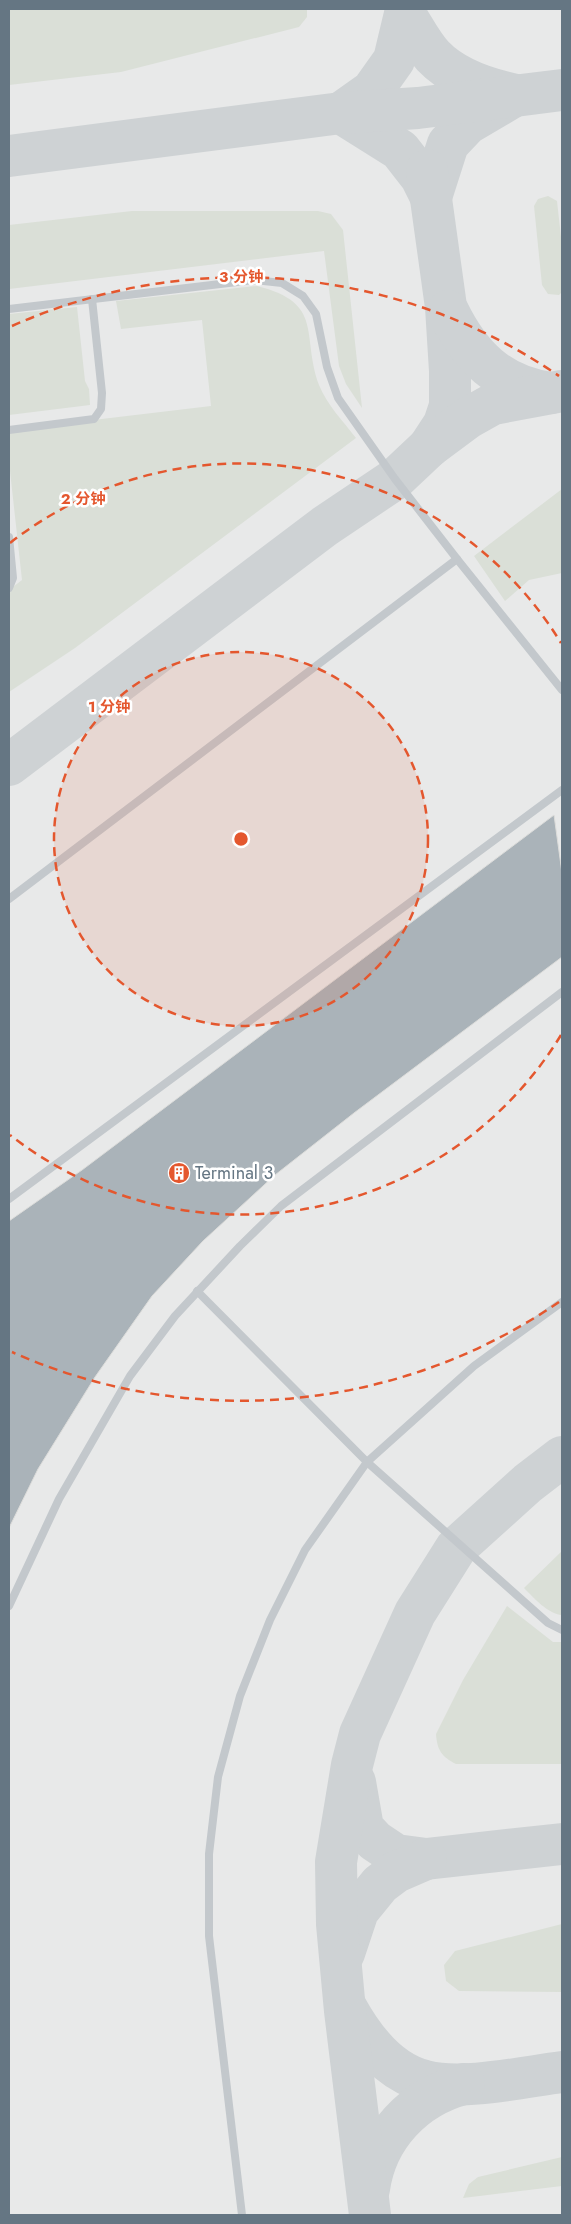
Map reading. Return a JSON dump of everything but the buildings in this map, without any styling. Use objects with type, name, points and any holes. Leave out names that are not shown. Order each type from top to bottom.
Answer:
[{"type":"lane","points":[[9,309],[254,280],[282,283],[303,296],[316,314],[327,367],[338,398],[384,464],[457,560],[562,690]]},
{"type":"lane","points":[[9,430],[94,419],[101,409],[102,394],[92,299]]},
{"type":"lane","points":[[9,537],[14,578],[9,588]]},
{"type":"lane","points":[[9,899],[457,560]]},
{"type":"lane","points":[[9,1199],[562,790]]},
{"type":"lane","points":[[9,1606],[59,1499],[130,1376],[174,1316],[282,1206],[562,992]]},
{"type":"lane","points":[[197,1291],[367,1462],[548,1623],[562,1630]]},
{"type":"lane","points":[[242,2215],[209,1936],[209,1854],[218,1777],[240,1696],[270,1620],[306,1550],[367,1462],[474,1366],[562,1302]]},
{"type":"shaded area","points":[[9,9],[562,9],[562,2215],[9,2215]]},
{"type":"shaded area","points":[[9,9],[307,9],[307,17],[299,27],[121,72],[9,85]]},
{"type":"shaded area","points":[[548,196],[557,201],[562,246],[562,292],[559,295],[548,294],[542,285],[534,206],[538,199]]},
{"type":"shaded area","points":[[132,211],[318,211],[331,214],[343,230],[362,408],[346,384],[339,366],[324,251],[9,289],[9,225]]},
{"type":"shaded area","points":[[257,286],[278,293],[293,302],[302,312],[307,323],[314,367],[322,392],[356,438],[75,648],[9,692],[9,590],[22,580],[9,462],[9,430],[211,406],[202,320],[121,329],[116,301]]},
{"type":"shaded area","points":[[77,307],[85,381],[89,389],[90,405],[9,415],[9,314]]},
{"type":"shaded area","points":[[562,489],[562,573],[529,580],[505,601],[474,556]]},
{"type":"shaded area","points":[[562,1551],[562,1615],[546,1609],[524,1588]]},
{"type":"shaded area","points":[[507,1606],[553,1642],[562,1642],[562,1764],[456,1764],[444,1756],[438,1744],[436,1734],[463,1680]]},
{"type":"shaded area","points":[[562,1924],[562,1992],[459,1991],[446,1981],[444,1965],[455,1951]]},
{"type":"shaded area","points":[[562,2157],[562,2186],[463,2198],[469,2184],[478,2177]]},
{"type":"taxiway","points":[[405,14],[425,46],[441,64],[472,82],[516,95],[467,124],[448,144],[431,197],[421,177],[400,150],[341,113],[372,91],[394,60],[405,14]]},
{"type":"taxiway","points":[[9,156],[341,113],[418,108],[562,90]]},
{"type":"taxiway","points":[[427,170],[446,307],[450,371],[450,406],[444,424],[429,447]]},
{"type":"taxiway","points":[[448,311],[466,342],[488,366],[516,384],[551,393]]},
{"type":"taxiway","points":[[9,765],[325,526],[395,479],[429,447],[468,418],[493,404],[562,391]]},
{"type":"taxiway","points":[[370,2215],[345,2011],[337,1924],[336,1862],[352,1765],[360,1734],[415,1613],[456,1548],[528,1483],[562,1457]]},
{"type":"taxiway","points":[[355,1782],[363,1828],[375,1841],[396,1855],[426,1859],[562,1844]]},
{"type":"taxiway","points":[[344,1953],[358,1911],[380,1884],[396,1872],[426,1859]]},
{"type":"taxiway","points":[[346,2007],[369,2042],[388,2062],[412,2077],[425,2081],[440,2084],[474,2084],[562,2072]]},
{"type":"taxiway","points":[[369,2189],[373,2170],[380,2152],[400,2122],[429,2099],[446,2090],[464,2084]]},
{"type":"place","name":"Terminal 3","points":[[179,1173]]}]
